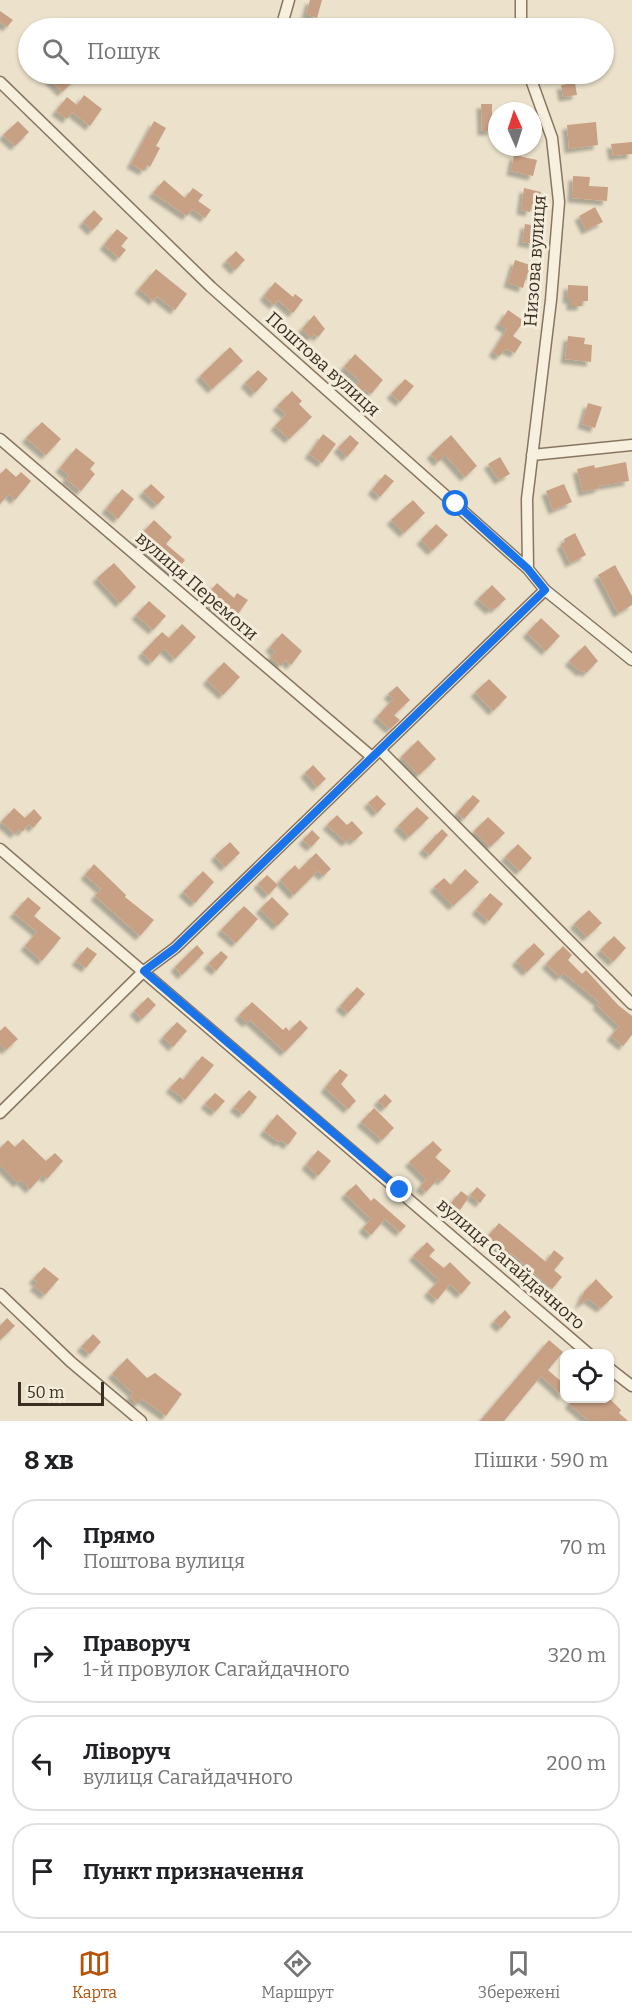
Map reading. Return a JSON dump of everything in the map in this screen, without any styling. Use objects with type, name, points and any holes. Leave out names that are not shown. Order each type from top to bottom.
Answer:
[{"type":"street","points":[[284,18],[289,0]]},
{"type":"street","points":[[521,0],[521,18]]},
{"type":"street","name":"Поштова вулиця","points":[[0,82],[211,286],[528,569],[545,590],[632,660]]},
{"type":"street","name":"Низова вулиця","points":[[528,569],[527,499],[551,300],[559,202],[552,138],[533,84]]},
{"type":"street","name":"вулиця Перемоги","points":[[0,439],[376,754],[632,1004]]},
{"type":"street","points":[[532,455],[632,445]]},
{"type":"street","points":[[0,1113],[144,971],[175,948],[545,590]]},
{"type":"street","name":"вулиця Сагайдачного","points":[[0,849],[584,1349]]},
{"type":"street","points":[[0,1294],[71,1362],[141,1421]]},
{"type":"street","points":[[614,1373],[632,1386]]},
{"type":"building","points":[[310,0],[322,0],[317,18],[306,14]]},
{"type":"building","points":[[0,11],[13,20],[7,27],[0,22]]},
{"type":"building","points":[[54,84],[70,84],[62,92]]},
{"type":"building","points":[[575,84],[577,95],[563,97],[561,85]]},
{"type":"building","points":[[84,95],[102,109],[90,126],[72,112],[67,119],[56,111],[67,97],[77,105]]},
{"type":"building","points":[[481,104],[488,104],[488,131],[482,131]]},
{"type":"building","points":[[18,121],[29,132],[15,146],[3,135]]},
{"type":"building","points":[[154,121],[166,128],[156,146],[160,148],[150,167],[147,165],[144,171],[131,164]]},
{"type":"building","points":[[596,122],[598,145],[569,149],[567,125]]},
{"type":"building","points":[[632,142],[632,154],[613,156],[611,144]]},
{"type":"building","points":[[514,156],[537,160],[533,176],[511,171]]},
{"type":"building","points":[[573,176],[590,177],[589,186],[608,187],[607,201],[572,198]]},
{"type":"building","points":[[164,180],[185,198],[193,188],[203,195],[198,201],[211,210],[205,218],[192,209],[187,216],[153,193]]},
{"type":"building","points":[[524,188],[541,192],[538,206],[532,205],[530,212],[521,210]]},
{"type":"building","points":[[595,207],[603,222],[586,230],[579,216]]},
{"type":"building","points":[[94,210],[103,219],[92,231],[83,222]]},
{"type":"building","points":[[525,224],[537,226],[534,244],[522,242]]},
{"type":"building","points":[[117,229],[128,238],[121,246],[126,250],[119,258],[104,245]]},
{"type":"building","points":[[236,251],[245,260],[235,270],[226,261]]},
{"type":"building","points":[[515,260],[539,268],[536,277],[527,274],[523,288],[508,283]]},
{"type":"building","points":[[156,269],[187,294],[175,310],[157,296],[154,301],[139,289]]},
{"type":"building","points":[[275,282],[293,297],[295,294],[303,300],[293,313],[278,300],[274,305],[264,296]]},
{"type":"building","points":[[568,285],[588,286],[588,301],[582,301],[582,306],[571,306],[571,299],[567,299]]},
{"type":"building","points":[[508,310],[524,321],[513,336],[522,342],[515,353],[506,349],[499,356],[493,352],[507,329],[499,324]]},
{"type":"building","points":[[314,315],[325,329],[318,337],[314,334],[311,338],[302,329]]},
{"type":"building","points":[[568,336],[585,338],[584,344],[592,345],[591,362],[565,359]]},
{"type":"building","points":[[230,347],[243,361],[212,389],[200,376]]},
{"type":"building","points":[[355,354],[383,380],[371,394],[365,389],[362,394],[354,387],[360,381],[344,367]]},
{"type":"building","points":[[258,370],[268,379],[255,393],[245,383]]},
{"type":"building","points":[[405,379],[414,386],[400,402],[391,394]]},
{"type":"building","points":[[292,391],[302,401],[299,404],[312,417],[289,439],[275,426],[286,414],[277,406]]},
{"type":"building","points":[[588,403],[602,407],[595,428],[582,424]]},
{"type":"building","points":[[42,422],[61,439],[46,455],[26,438]]},
{"type":"building","points":[[323,434],[336,444],[322,463],[309,454]]},
{"type":"building","points":[[350,435],[359,443],[347,457],[338,448]]},
{"type":"building","points":[[451,435],[477,466],[465,477],[445,455],[438,462],[431,454]]},
{"type":"building","points":[[76,448],[95,463],[90,469],[95,474],[81,491],[66,479],[69,475],[60,468]]},
{"type":"building","points":[[500,457],[510,474],[499,480],[488,464]]},
{"type":"building","points":[[626,462],[629,481],[599,486],[600,488],[583,492],[577,469]]},
{"type":"building","points":[[6,468],[16,477],[21,472],[31,481],[15,500],[9,494],[0,504],[0,474]]},
{"type":"building","points":[[385,474],[394,481],[380,497],[372,490]]},
{"type":"building","points":[[151,484],[165,497],[157,505],[143,492]]},
{"type":"building","points":[[564,484],[572,502],[553,510],[546,491]]},
{"type":"building","points":[[122,489],[134,499],[118,519],[106,509]]},
{"type":"building","points":[[413,500],[425,513],[404,533],[391,520]]},
{"type":"building","points":[[154,520],[172,537],[166,544],[185,560],[172,576],[136,540]]},
{"type":"building","points":[[436,524],[448,535],[432,551],[421,540]]},
{"type":"building","points":[[575,533],[586,555],[570,563],[561,544],[565,542],[564,539]]},
{"type":"building","points":[[114,563],[136,587],[120,603],[97,578]]},
{"type":"building","points":[[615,565],[632,596],[632,605],[618,613],[598,575]]},
{"type":"building","points":[[217,583],[234,598],[237,593],[248,600],[233,621],[204,598]]},
{"type":"building","points":[[492,585],[506,599],[495,609],[493,607],[490,610],[478,599]]},
{"type":"building","points":[[149,601],[166,616],[153,630],[136,615]]},
{"type":"building","points":[[541,618],[560,636],[546,651],[527,633]]},
{"type":"building","points":[[182,624],[196,637],[175,659],[164,649],[152,662],[142,653],[162,632],[169,638]]},
{"type":"building","points":[[282,633],[302,651],[291,665],[285,660],[281,666],[270,657],[275,652],[270,647]]},
{"type":"building","points":[[585,645],[598,661],[586,673],[584,670],[581,672],[569,661]]},
{"type":"building","points":[[224,662],[240,677],[223,695],[207,680]]},
{"type":"building","points":[[489,679],[507,697],[493,711],[475,692]]},
{"type":"building","points":[[397,686],[410,700],[394,715],[400,720],[390,729],[377,717],[393,699],[388,694]]},
{"type":"building","points":[[418,740],[436,759],[419,775],[401,757]]},
{"type":"building","points":[[313,765],[326,779],[317,787],[305,773]]},
{"type":"building","points":[[377,795],[386,804],[377,813],[368,803]]},
{"type":"building","points":[[473,795],[480,801],[464,819],[457,813]]},
{"type":"building","points":[[417,807],[429,818],[409,837],[398,826]]},
{"type":"building","points":[[14,808],[25,818],[34,809],[42,818],[33,828],[29,824],[22,832],[19,829],[15,834],[1,822]]},
{"type":"building","points":[[337,815],[347,825],[352,821],[363,833],[354,841],[351,838],[346,842],[327,825]]},
{"type":"building","points":[[488,817],[505,833],[490,847],[474,831]]},
{"type":"building","points":[[442,829],[448,835],[430,855],[423,849]]},
{"type":"building","points":[[312,830],[320,838],[311,847],[303,840]]},
{"type":"building","points":[[230,842],[240,853],[225,867],[215,856]]},
{"type":"building","points":[[518,844],[532,858],[520,871],[505,857]]},
{"type":"building","points":[[316,853],[331,869],[323,876],[318,871],[294,895],[280,880],[295,865],[299,870]]},
{"type":"building","points":[[94,864],[126,895],[125,897],[154,920],[140,936],[95,896],[101,889],[85,875]]},
{"type":"building","points":[[465,869],[479,882],[453,906],[434,887],[444,878],[451,885]]},
{"type":"building","points":[[203,871],[214,882],[195,903],[183,892]]},
{"type":"building","points":[[267,875],[278,885],[268,895],[258,884]]},
{"type":"building","points":[[490,893],[503,904],[489,921],[476,910]]},
{"type":"building","points":[[28,897],[41,908],[34,916],[61,938],[42,961],[25,946],[37,932],[14,913]]},
{"type":"building","points":[[272,897],[289,914],[277,926],[260,909]]},
{"type":"building","points":[[244,906],[258,919],[236,943],[221,930]]},
{"type":"building","points":[[589,910],[602,923],[587,937],[574,924]]},
{"type":"building","points":[[614,936],[626,948],[613,962],[600,950]]},
{"type":"building","points":[[534,943],[545,954],[527,972],[516,961]]},
{"type":"building","points":[[197,945],[204,953],[182,975],[175,967]]},
{"type":"building","points":[[563,946],[572,955],[568,960],[582,974],[586,970],[618,1005],[632,1016],[632,1035],[623,1046],[611,1036],[619,1026],[597,1005],[599,1002],[564,973],[560,977],[546,964]]},
{"type":"building","points":[[87,947],[97,954],[86,968],[76,961]]},
{"type":"building","points":[[221,951],[228,957],[216,971],[208,964]]},
{"type":"building","points":[[357,987],[365,994],[348,1013],[340,1006]]},
{"type":"building","points":[[148,997],[156,1005],[142,1019],[134,1011]]},
{"type":"building","points":[[252,1002],[283,1030],[286,1027],[289,1031],[300,1020],[308,1028],[285,1052],[250,1020],[247,1023],[239,1015]]},
{"type":"building","points":[[177,1022],[187,1031],[173,1047],[163,1037]]},
{"type":"building","points":[[5,1026],[18,1039],[6,1050],[0,1044],[0,1031]]},
{"type":"building","points":[[202,1056],[214,1065],[185,1100],[170,1088],[180,1077],[183,1080]]},
{"type":"building","points":[[340,1069],[348,1075],[341,1084],[356,1101],[348,1109],[325,1088]]},
{"type":"building","points":[[249,1090],[257,1097],[243,1114],[234,1107]]},
{"type":"building","points":[[215,1093],[225,1101],[215,1112],[205,1104]]},
{"type":"building","points":[[385,1094],[392,1101],[385,1108],[378,1101]]},
{"type":"building","points":[[374,1108],[394,1128],[382,1140],[361,1122]]},
{"type":"building","points":[[277,1114],[297,1133],[288,1145],[281,1140],[279,1142],[264,1131]]},
{"type":"building","points":[[23,1139],[46,1161],[55,1153],[63,1161],[47,1179],[43,1175],[30,1189],[21,1180],[18,1183],[0,1165],[0,1148],[8,1140],[15,1147]]},
{"type":"building","points":[[433,1141],[442,1150],[435,1157],[451,1171],[442,1181],[439,1178],[426,1192],[420,1187],[426,1179],[409,1162]]},
{"type":"building","points":[[318,1150],[331,1161],[318,1176],[306,1165]]},
{"type":"building","points":[[356,1184],[371,1201],[374,1198],[406,1226],[400,1232],[385,1219],[371,1235],[363,1228],[371,1219],[345,1194]]},
{"type":"building","points":[[477,1187],[486,1195],[480,1203],[470,1195]]},
{"type":"building","points":[[461,1191],[469,1197],[460,1210],[451,1203]]},
{"type":"building","points":[[499,1223],[546,1262],[554,1250],[564,1258],[554,1270],[562,1277],[552,1289],[511,1253],[508,1257],[487,1237]]},
{"type":"building","points":[[427,1242],[435,1250],[429,1256],[444,1268],[450,1262],[471,1283],[461,1294],[450,1284],[437,1300],[428,1292],[439,1280],[413,1256]]},
{"type":"building","points":[[44,1267],[59,1279],[45,1295],[34,1286],[38,1282],[33,1279]]},
{"type":"building","points":[[596,1279],[613,1297],[601,1308],[588,1299],[579,1305],[584,1292]]},
{"type":"building","points":[[505,1310],[511,1317],[501,1328],[494,1321]]},
{"type":"building","points":[[7,1318],[15,1326],[0,1340],[0,1326]]},
{"type":"building","points":[[93,1334],[101,1342],[90,1354],[81,1347]]},
{"type":"building","points":[[549,1340],[560,1349],[560,1356],[548,1370],[560,1380],[560,1393],[541,1376],[504,1421],[480,1421]]},
{"type":"building","points":[[127,1358],[147,1378],[155,1373],[182,1394],[166,1416],[142,1399],[138,1404],[130,1397],[133,1393],[112,1374]]},
{"type":"building","points":[[614,1403],[621,1410],[619,1413],[628,1421],[589,1421],[569,1404]]},
{"type":"route","points":[[400,1190],[144,971],[175,948],[545,590],[528,569],[456,504]]}]
